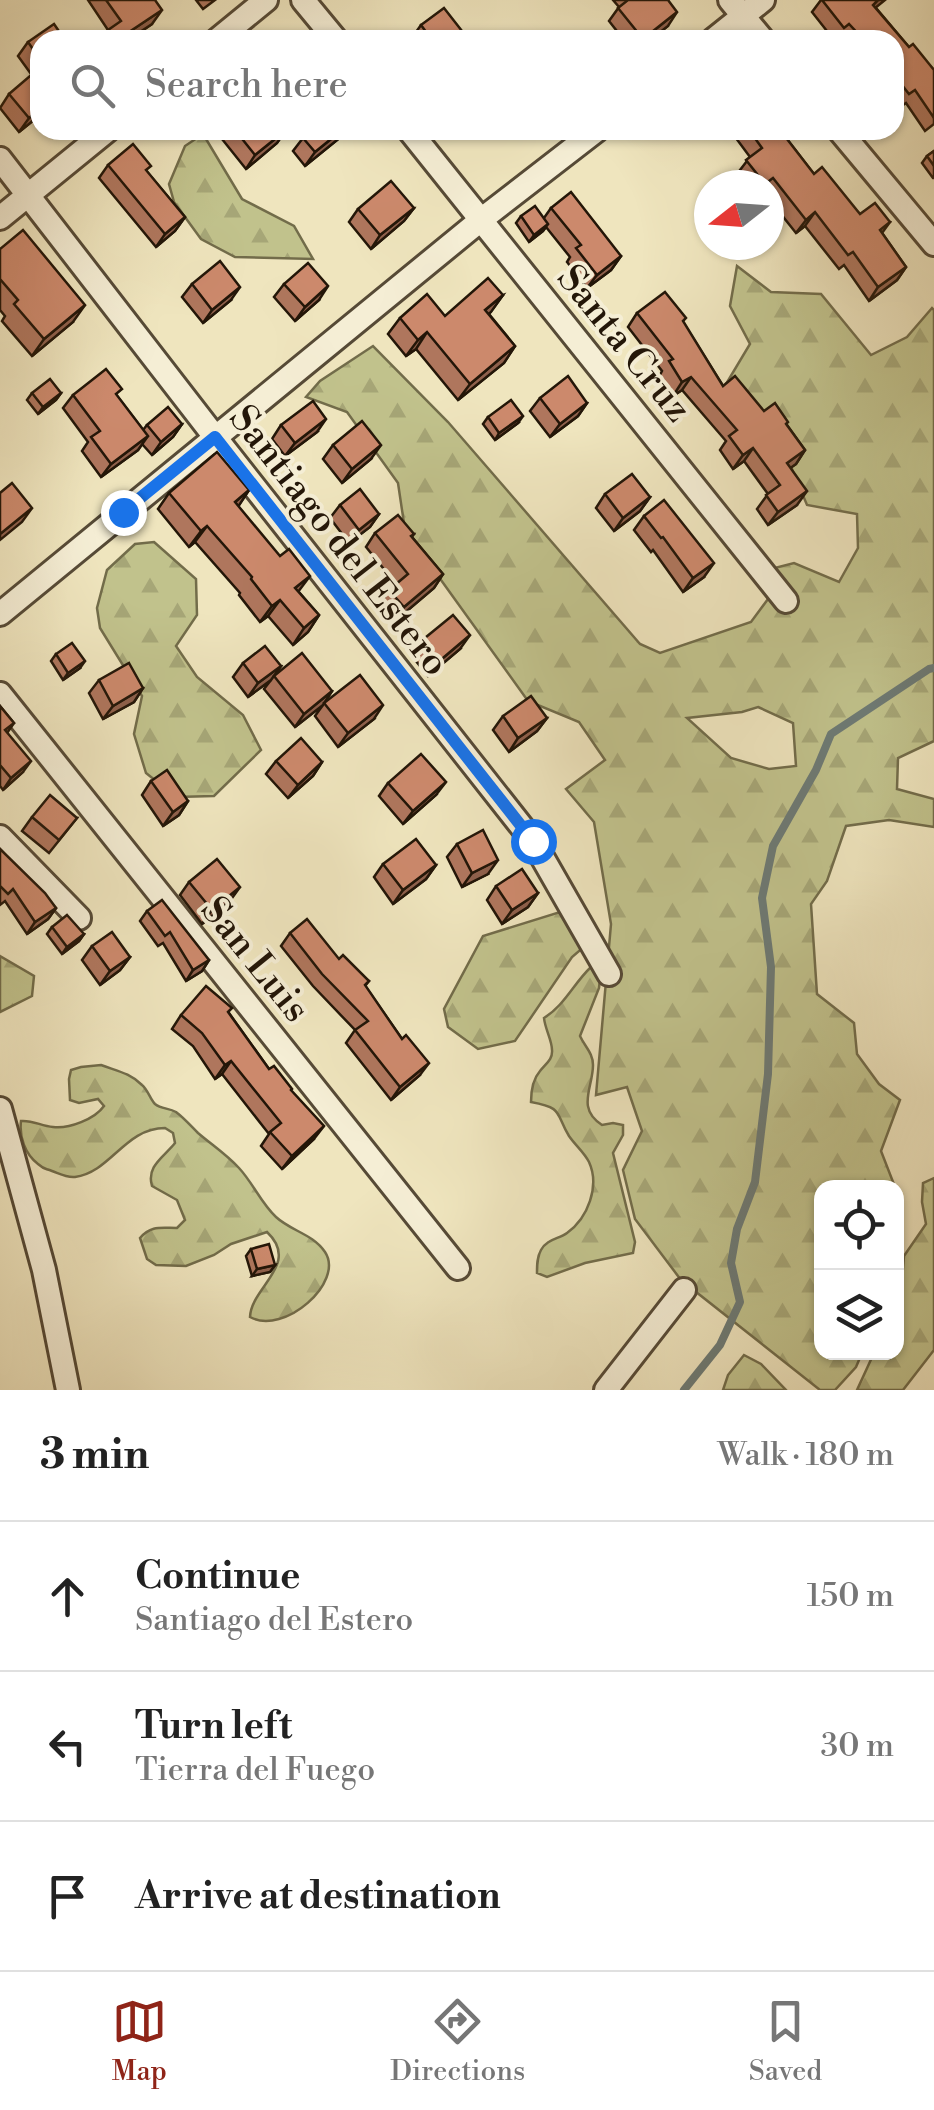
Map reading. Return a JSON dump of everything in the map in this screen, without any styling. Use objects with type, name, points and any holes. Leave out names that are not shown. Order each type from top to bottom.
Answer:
[{"type":"street","points":[[229,30],[266,0]]},
{"type":"street","points":[[303,0],[328,30]]},
{"type":"street","points":[[720,30],[737,8],[763,0]]},
{"type":"street","points":[[737,8],[755,30]]},
{"type":"street","points":[[0,218],[96,140]]},
{"type":"street","name":"Santa Cruz","points":[[417,140],[786,600]]},
{"type":"street","points":[[0,614],[584,140]]},
{"type":"street","points":[[847,140],[934,244]]},
{"type":"street","name":"Santiago del Estero","points":[[0,160],[533,841],[610,974]]},
{"type":"street","name":"San Luis","points":[[0,694],[458,1268]]},
{"type":"street","points":[[0,837],[78,918]]},
{"type":"street","points":[[0,1110],[44,1270],[68,1390]]},
{"type":"street","points":[[606,1390],[684,1290]]},
{"type":"green space","points":[[194,140],[207,140],[242,199],[294,226],[313,259],[235,257],[201,239],[174,202],[169,184],[185,146]]},
{"type":"green space","points":[[737,266],[771,292],[821,294],[871,355],[907,337],[934,310],[934,741],[898,758],[897,789],[934,799],[934,827],[889,820],[846,826],[827,881],[811,904],[817,994],[854,1023],[857,1054],[879,1084],[900,1100],[881,1151],[892,1180],[814,1180],[814,1360],[859,1360],[835,1390],[820,1390],[681,1280],[635,1219],[623,1170],[642,1131],[627,1087],[596,1095],[611,924],[594,822],[566,789],[605,760],[579,722],[528,701],[405,530],[398,483],[347,412],[306,397],[320,381],[373,346],[448,422],[640,644],[660,653],[751,622],[768,599],[759,572],[794,563],[839,582],[858,548],[857,514],[807,505],[789,462],[720,394],[750,344],[730,306]],"holes":[[[758,707],[793,723],[796,766],[769,769],[731,758],[687,718]]]},
{"type":"green space","points":[[154,542],[196,579],[197,615],[176,646],[197,677],[243,715],[261,750],[214,796],[176,797],[146,773],[134,734],[142,696],[100,628],[97,608],[107,570],[135,544]]},
{"type":"green space","points":[[560,912],[579,921],[585,940],[600,933],[572,957],[515,1041],[478,1049],[448,1027],[444,1009],[483,936]]},
{"type":"green space","points":[[0,956],[34,976],[32,996],[0,1012]]},
{"type":"green space","points":[[591,967],[601,969],[599,988],[580,1036],[593,1061],[588,1105],[602,1125],[623,1125],[623,1135],[613,1153],[635,1242],[633,1253],[585,1263],[547,1277],[537,1273],[540,1253],[546,1244],[567,1233],[581,1219],[590,1201],[593,1181],[589,1162],[557,1113],[531,1102],[532,1089],[552,1053],[544,1018]]},
{"type":"green space","points":[[101,1065],[133,1078],[155,1104],[179,1114],[239,1168],[276,1217],[320,1246],[329,1264],[319,1291],[308,1303],[279,1319],[264,1321],[250,1317],[279,1255],[267,1232],[186,1266],[156,1265],[147,1259],[140,1238],[152,1229],[177,1228],[185,1220],[177,1200],[152,1186],[154,1167],[175,1143],[173,1133],[165,1128],[139,1135],[99,1167],[75,1177],[45,1169],[33,1160],[24,1145],[21,1121],[59,1127],[94,1115],[104,1106],[98,1099],[79,1103],[70,1100],[69,1079],[71,1070]]},
{"type":"green space","points":[[934,1178],[934,1350],[903,1390],[857,1390],[871,1360],[904,1360],[904,1256],[926,1224],[923,1183]]},
{"type":"green space","points":[[744,1355],[761,1364],[786,1390],[723,1390],[728,1375]]},
{"type":"building","points":[[106,0],[155,0],[162,10],[132,30],[108,30],[121,21]]},
{"type":"building","points":[[628,0],[668,0],[677,12],[654,30],[636,30],[618,8]]},
{"type":"building","points":[[822,0],[878,0],[873,5],[894,30],[855,30],[849,24],[844,28]]},
{"type":"building","points":[[444,8],[461,30],[425,30],[421,25]]},
{"type":"building","points":[[904,41],[909,47],[913,44],[934,70],[934,118],[915,90],[909,94],[904,88]]},
{"type":"building","points":[[30,76],[30,117],[29,118],[9,94]]},
{"type":"building","points":[[243,140],[274,140],[255,155]]},
{"type":"building","points":[[305,140],[330,140],[315,152]]},
{"type":"building","points":[[756,140],[788,140],[814,174],[822,167],[860,214],[875,203],[890,222],[880,230],[906,267],[878,287],[853,252],[848,255],[815,212],[806,220],[784,192],[784,170],[754,170],[746,160],[762,148]]},
{"type":"building","points":[[133,144],[151,166],[146,170],[185,217],[165,234],[108,165]]},
{"type":"building","points":[[391,181],[414,208],[380,235],[358,209]]},
{"type":"building","points":[[571,192],[621,256],[597,275],[576,248],[581,245],[551,208]]},
{"type":"building","points":[[535,206],[548,224],[534,235],[521,216]]},
{"type":"building","points":[[23,230],[85,305],[44,339],[14,304],[18,300],[0,279],[0,249]]},
{"type":"building","points":[[220,261],[240,287],[212,310],[192,284]]},
{"type":"building","points":[[308,263],[328,286],[305,307],[284,284]]},
{"type":"building","points":[[488,278],[503,295],[485,310],[515,346],[470,384],[427,332],[418,340],[400,318],[427,294],[445,316]]},
{"type":"building","points":[[665,292],[686,318],[683,321],[723,386],[735,376],[764,411],[775,403],[805,450],[787,463],[807,491],[778,512],[766,495],[780,485],[753,448],[743,455],[729,436],[737,430],[691,377],[682,382],[669,361],[673,359],[637,313]]},
{"type":"building","points":[[106,369],[122,389],[116,394],[148,436],[111,464],[91,437],[100,431],[73,395]]},
{"type":"building","points":[[568,376],[587,403],[560,424],[540,398]]},
{"type":"building","points":[[50,379],[61,393],[43,407],[32,393]]},
{"type":"building","points":[[511,400],[523,416],[499,433],[488,417]]},
{"type":"building","points":[[313,401],[326,419],[295,443],[281,425]]},
{"type":"building","points":[[168,407],[182,424],[161,442],[147,425]]},
{"type":"building","points":[[362,421],[381,445],[352,469],[333,445]]},
{"type":"building","points":[[217,452],[249,490],[235,502],[280,556],[289,549],[310,576],[295,588],[319,615],[304,628],[280,600],[272,606],[207,526],[201,531],[169,493]]},
{"type":"building","points":[[632,474],[650,497],[623,518],[605,494]]},
{"type":"building","points":[[12,483],[32,508],[0,534],[0,493]]},
{"type":"building","points":[[360,489],[379,514],[359,530],[340,505]]},
{"type":"building","points":[[664,500],[714,563],[693,578],[644,516]]},
{"type":"building","points":[[398,515],[443,574],[404,607],[389,590],[408,574],[375,533]]},
{"type":"building","points":[[453,615],[470,635],[437,663],[420,642]]},
{"type":"building","points":[[72,643],[85,661],[68,673],[56,654]]},
{"type":"building","points":[[265,646],[281,666],[258,683],[243,663]]},
{"type":"building","points":[[302,653],[332,691],[304,714],[274,676]]},
{"type":"building","points":[[129,663],[143,688],[113,706],[99,680]]},
{"type":"building","points":[[360,675],[383,705],[348,733],[324,703]]},
{"type":"building","points":[[531,696],[547,718],[518,738],[503,716]]},
{"type":"building","points":[[0,706],[14,723],[5,730],[31,761],[11,778],[0,765]]},
{"type":"building","points":[[301,738],[322,762],[298,785],[276,761]]},
{"type":"building","points":[[421,754],[446,782],[413,811],[388,783]]},
{"type":"building","points":[[167,770],[188,801],[173,812],[151,781]]},
{"type":"building","points":[[50,795],[77,818],[59,840],[32,817]]},
{"type":"building","points":[[483,830],[498,860],[472,873],[457,844]]},
{"type":"building","points":[[416,839],[436,865],[403,890],[383,864]]},
{"type":"building","points":[[0,849],[56,908],[35,922],[13,889],[8,894],[0,886]]},
{"type":"building","points":[[217,859],[240,887],[212,910],[189,882]]},
{"type":"building","points":[[522,869],[538,893],[512,910],[496,886]]},
{"type":"building","points":[[162,900],[209,960],[193,970],[170,932],[165,936],[147,911]]},
{"type":"building","points":[[67,915],[84,934],[67,947],[52,927]]},
{"type":"building","points":[[307,919],[339,959],[343,955],[369,981],[365,985],[402,1039],[406,1035],[429,1063],[400,1087],[355,1030],[368,1021],[322,974],[290,933]]},
{"type":"building","points":[[112,932],[130,957],[110,971],[92,946]]},
{"type":"building","points":[[206,986],[232,1008],[228,1012],[269,1069],[274,1066],[324,1126],[292,1156],[270,1132],[281,1123],[231,1061],[225,1065],[202,1033],[181,1015]]},
{"type":"building","points":[[269,1244],[275,1265],[257,1269],[251,1249]]},
{"type":"waterway","points":[[684,1390],[720,1345],[740,1302],[731,1263],[737,1229],[755,1182],[768,1074],[771,967],[762,898],[773,846],[816,770],[831,734],[934,668]]},
{"type":"route","points":[[123,512],[215,437],[533,841]]}]
